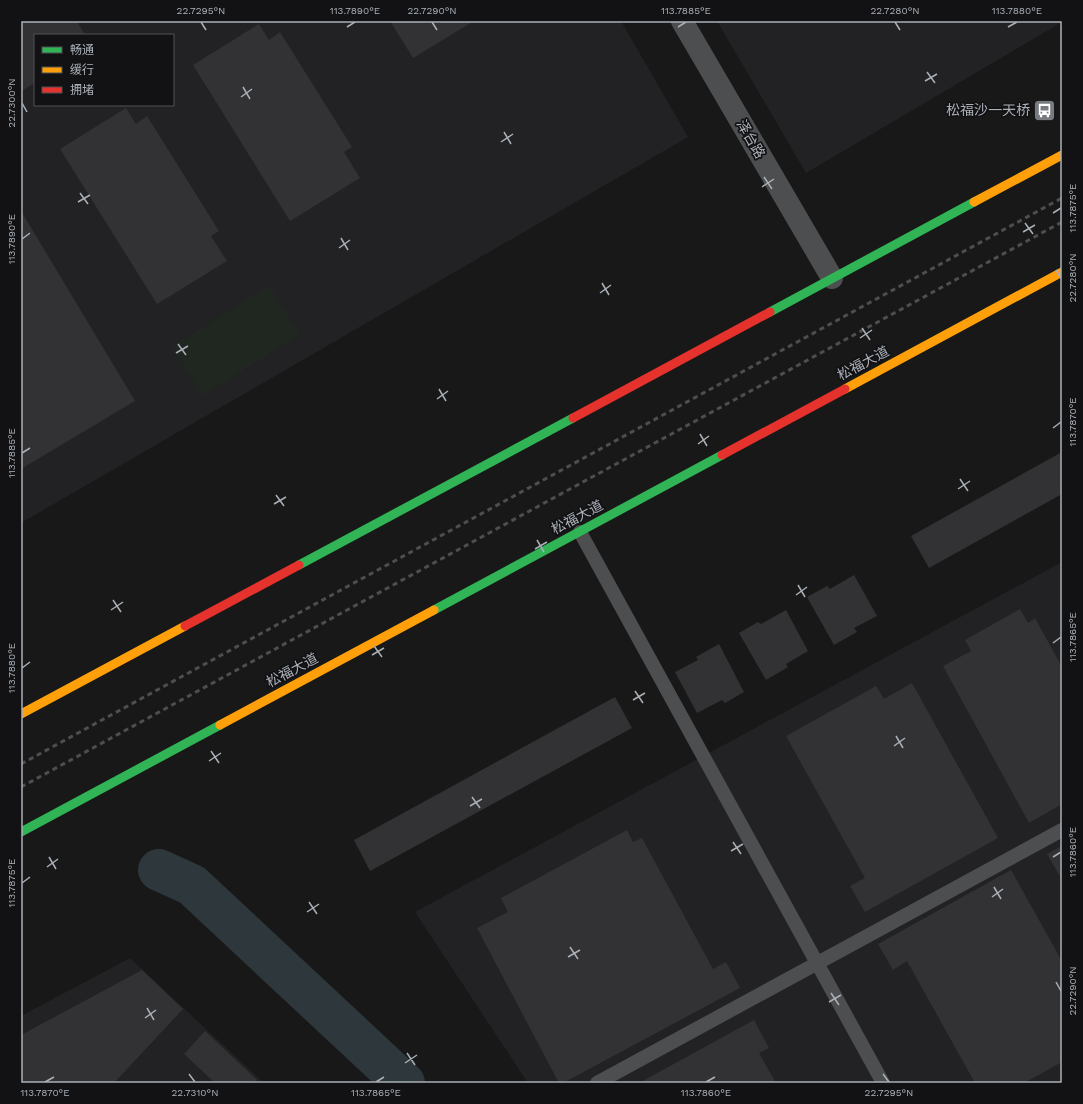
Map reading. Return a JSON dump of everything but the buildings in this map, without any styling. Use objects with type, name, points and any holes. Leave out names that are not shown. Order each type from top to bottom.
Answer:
[{"type":"main road","points":[[21,714],[1062,155]]},
{"type":"main road","name":"松福大道","points":[[21,832],[1062,272]]},
{"type":"street","name":"泽台路","points":[[682,21],[832,278]]},
{"type":"lane","points":[[580,532],[882,1083]]},
{"type":"lane","points":[[597,1083],[1062,830]]},
{"type":"shaded area","points":[[21,21],[621,21],[688,137],[21,523]]},
{"type":"shaded area","points":[[717,21],[1062,21],[1062,22],[806,173]]},
{"type":"shaded area","points":[[269,285],[300,334],[203,396],[172,347]]},
{"type":"shaded area","points":[[1062,562],[1062,1083],[528,1083],[415,912]]},
{"type":"shaded area","points":[[130,958],[264,1083],[21,1083],[21,1016]]},
{"type":"waterway","points":[[159,870],[192,885],[404,1083]]},
{"type":"railway","points":[[21,764],[1062,198]]},
{"type":"railway","points":[[21,787],[1062,222]]},
{"type":"traffic: fast","points":[[770,312],[974,202]]},
{"type":"traffic: fast","points":[[299,565],[573,418]]},
{"type":"traffic: fast","points":[[434,610],[722,455]]},
{"type":"traffic: fast","points":[[21,832],[220,725]]},
{"type":"traffic: slow","points":[[974,202],[1062,155]]},
{"type":"traffic: slow","points":[[845,389],[1062,272]]},
{"type":"traffic: slow","points":[[220,725],[434,610]]},
{"type":"traffic: slow","points":[[21,714],[185,626]]},
{"type":"traffic: jam","points":[[573,418],[770,312]]},
{"type":"traffic: jam","points":[[722,455],[845,389]]},
{"type":"traffic: jam","points":[[185,626],[299,565]]},
{"type":"place","name":"松福沙一天桥","points":[[1045,110]]}]
